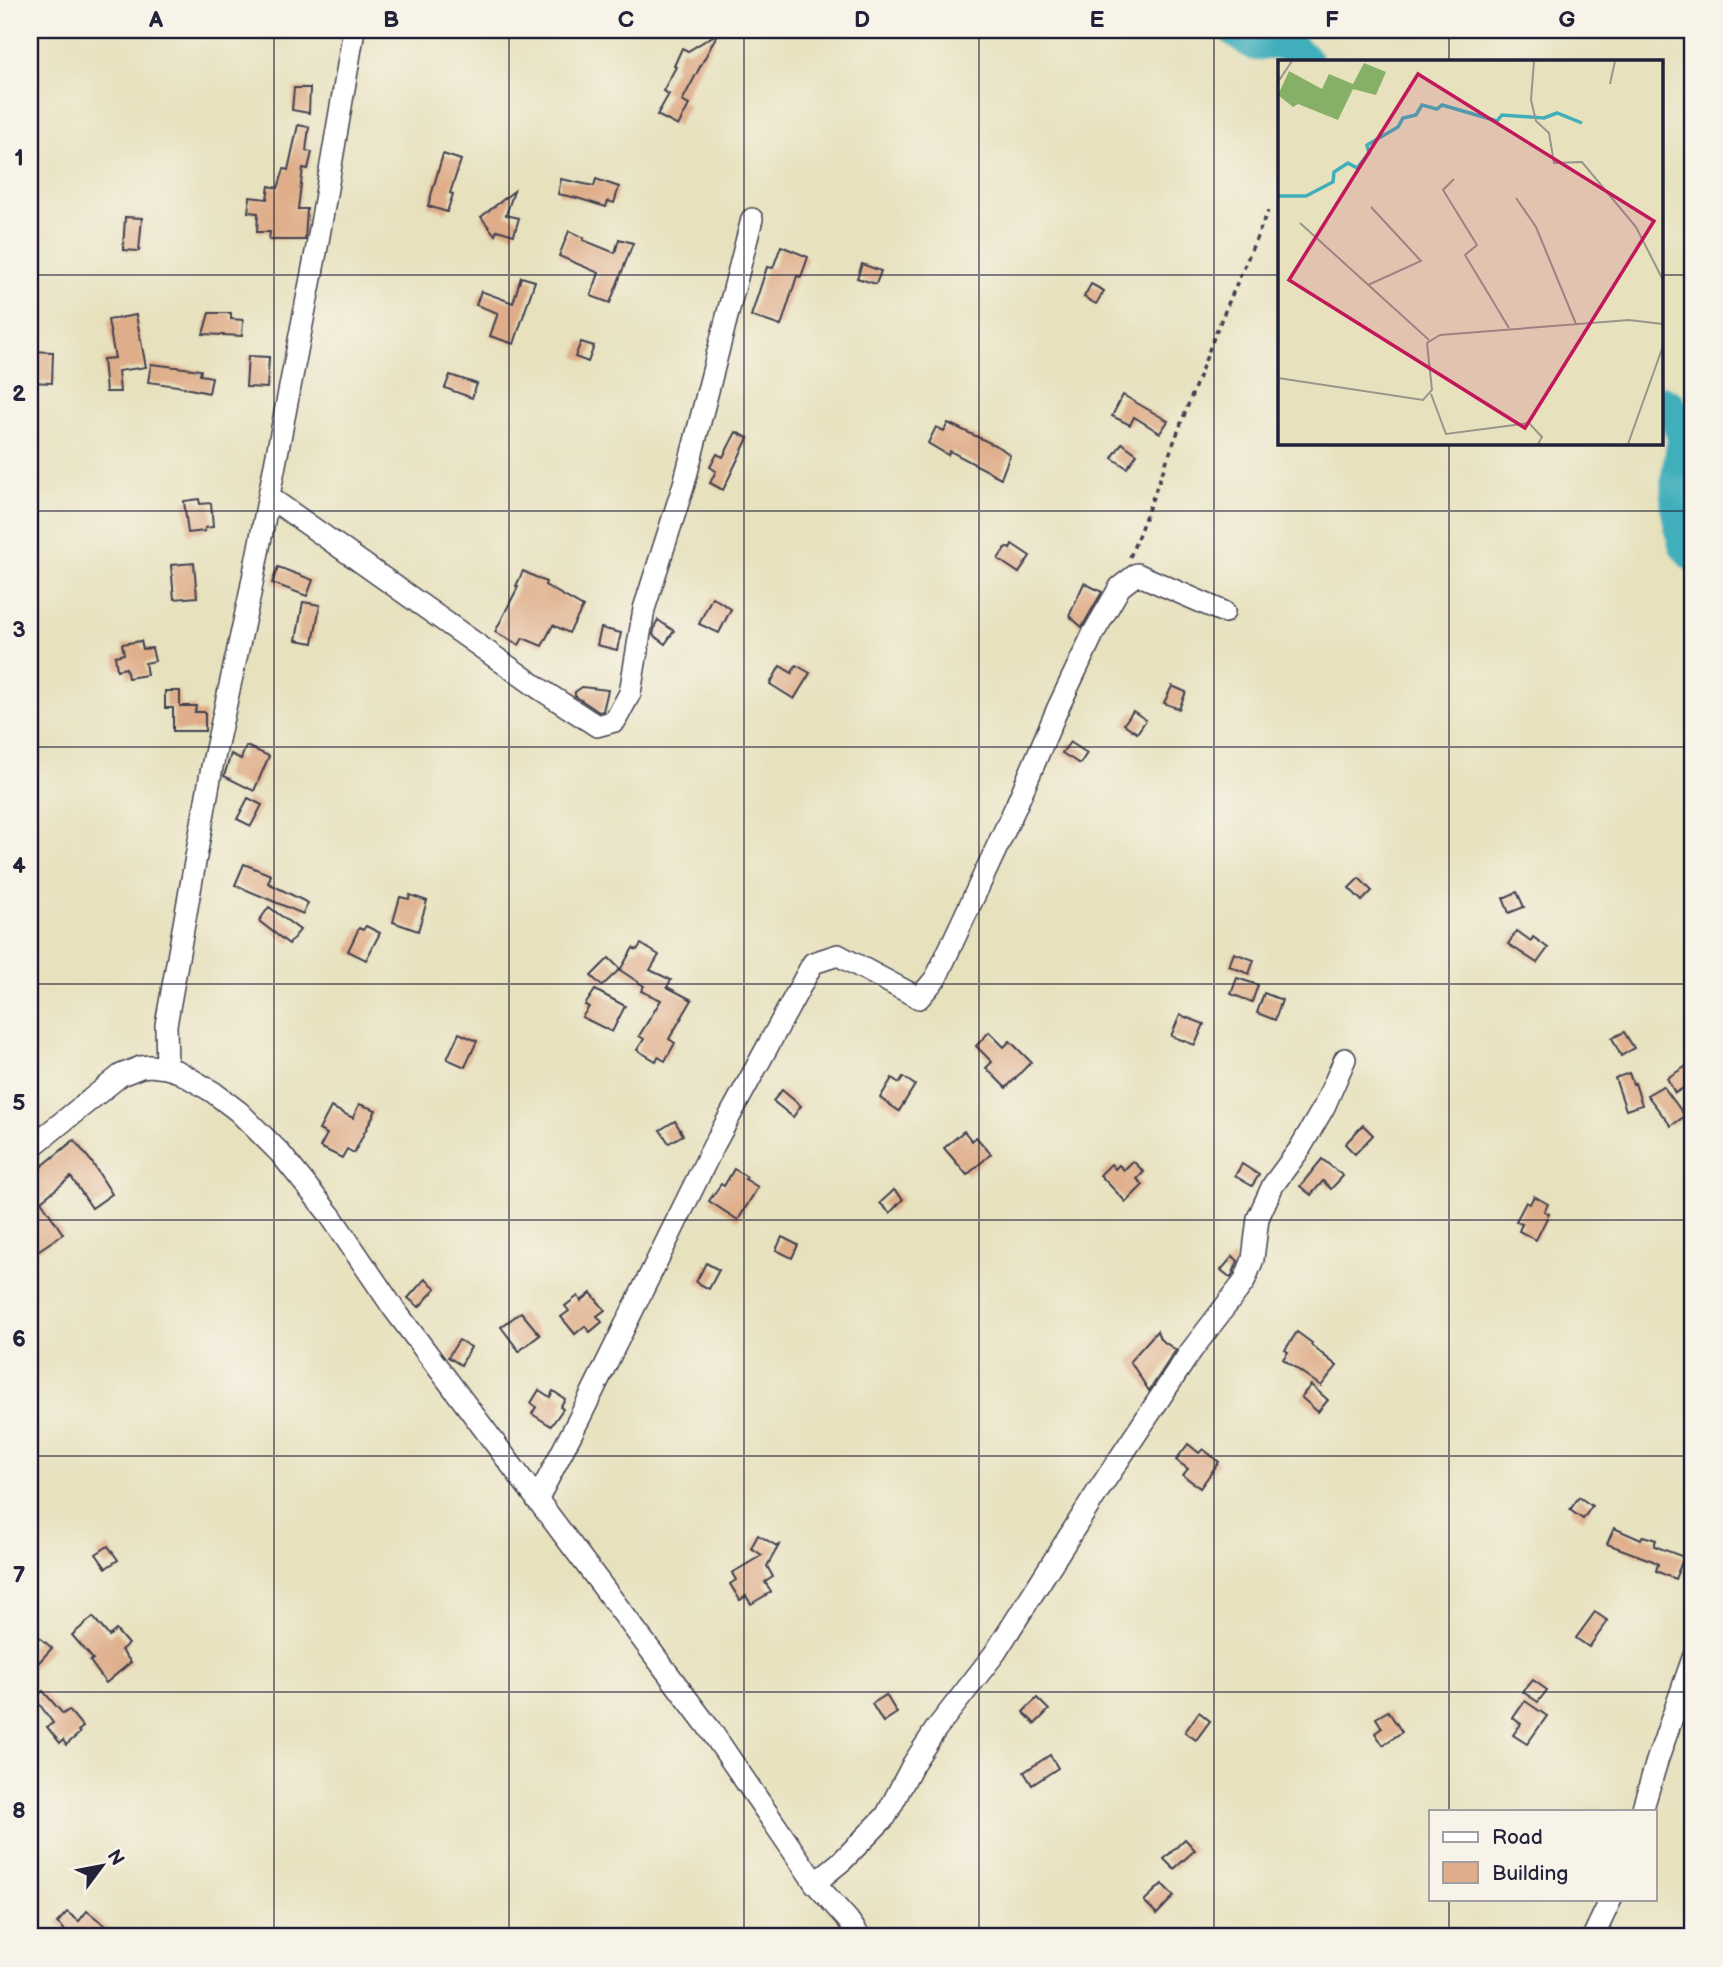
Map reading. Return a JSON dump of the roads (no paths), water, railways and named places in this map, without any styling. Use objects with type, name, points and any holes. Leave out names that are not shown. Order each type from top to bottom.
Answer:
[{"type":"street","points":[[167,1068],[166,1025],[205,807],[249,599],[317,247],[354,30]]},
{"type":"street","points":[[269,497],[540,689],[597,726],[615,721],[630,693],[644,609],[684,484],[752,219]]},
{"type":"street","points":[[537,1500],[714,1145],[813,963],[838,955],[919,998],[936,978],[1016,806],[1057,710],[1119,587],[1137,574],[1224,612]]},
{"type":"street","points":[[815,1883],[886,1816],[913,1764],[995,1653],[1098,1490],[1192,1351],[1244,1282],[1253,1259],[1258,1218],[1273,1185],[1299,1150],[1318,1117],[1345,1059]]},
{"type":"street","points":[[30,1147],[121,1075],[141,1067],[167,1068],[196,1082],[239,1112],[280,1153],[330,1216],[394,1309],[709,1728],[815,1883],[860,1937]]},
{"type":"street","points":[[1642,1810],[1693,1658]]},
{"type":"street","points":[[1593,1937],[1611,1900]]},
{"type":"waterway","points":[[1234,30],[1254,44],[1286,43],[1305,60]]},
{"type":"waterway","points":[[1664,403],[1670,406],[1684,437],[1677,478],[1677,509],[1684,543],[1693,555]]}]
